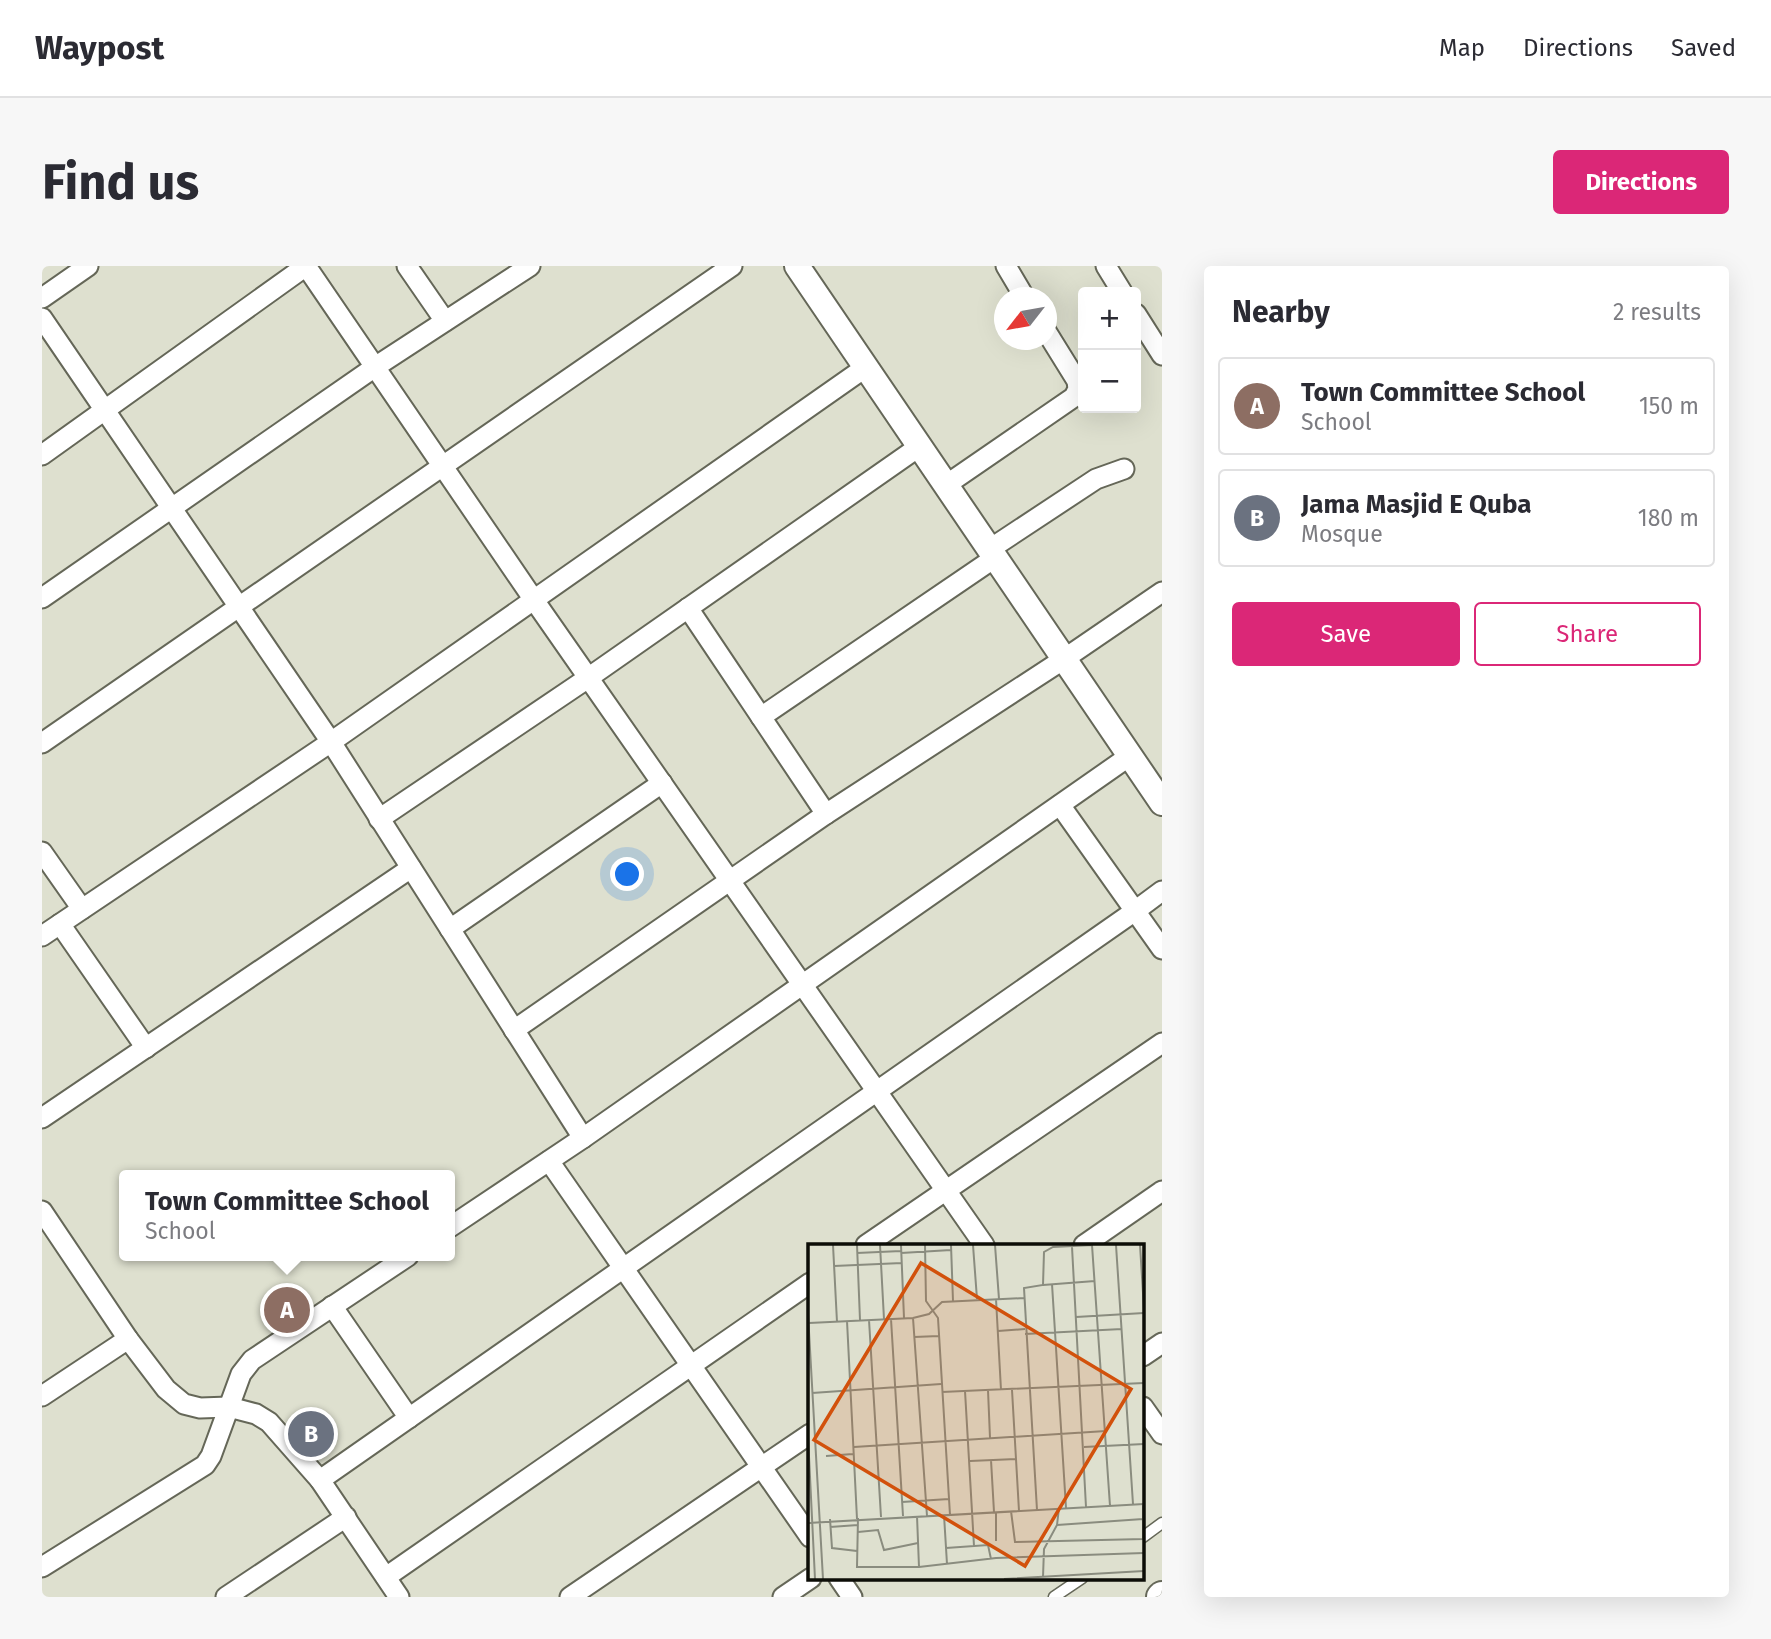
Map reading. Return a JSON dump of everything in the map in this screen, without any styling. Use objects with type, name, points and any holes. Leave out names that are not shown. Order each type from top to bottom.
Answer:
[{"type":"street","points":[[42,298],[88,266]]},
{"type":"street","points":[[42,455],[306,266],[588,678],[983,1244]]},
{"type":"street","points":[[407,266],[445,321]]},
{"type":"street","points":[[42,598],[375,367],[530,266]]},
{"type":"street","points":[[42,743],[732,266]]},
{"type":"street","points":[[798,266],[1130,755],[1158,786]]},
{"type":"street","points":[[1006,266],[1018,287]]},
{"type":"street","points":[[1106,266],[1119,287]]},
{"type":"street","points":[[42,318],[331,742],[583,1138]]},
{"type":"street","points":[[1141,322],[1162,355]]},
{"type":"street","points":[[946,485],[1074,397],[1078,389],[1077,381],[1057,349]]},
{"type":"street","points":[[42,936],[331,742],[866,368]]},
{"type":"street","points":[[379,818],[588,678],[920,446]]},
{"type":"street","points":[[761,717],[1097,478],[1124,469]]},
{"type":"street","points":[[514,1030],[826,814],[1162,592]]},
{"type":"street","points":[[688,608],[826,814]]},
{"type":"street","points":[[455,1224],[583,1138],[1130,755]]},
{"type":"street","points":[[450,929],[662,783]]},
{"type":"street","points":[[1060,805],[1162,949]]},
{"type":"street","points":[[42,852],[82,909]]},
{"type":"street","points":[[42,1118],[411,869]]},
{"type":"street","points":[[320,1480],[1162,891]]},
{"type":"street","points":[[60,924],[146,1048]]},
{"type":"street","points":[[867,1244],[1162,1043]]},
{"type":"street","points":[[549,1161],[808,1534]]},
{"type":"street","points":[[1085,1244],[1162,1191]]},
{"type":"street","points":[[42,1211],[49,1239],[166,1389],[184,1404],[200,1408],[229,1406],[256,1414],[269,1422],[320,1480],[399,1597]]},
{"type":"street","points":[[42,1567],[205,1465],[211,1456],[241,1374],[252,1360],[400,1261]]},
{"type":"street","points":[[386,1577],[808,1284]]},
{"type":"street","points":[[332,1306],[409,1418]]},
{"type":"street","points":[[42,1396],[128,1339]]},
{"type":"street","points":[[1144,1355],[1162,1343]]},
{"type":"street","points":[[1144,1408],[1162,1434]]},
{"type":"street","points":[[570,1597],[808,1435]]},
{"type":"street","points":[[226,1597],[346,1517]]},
{"type":"street","points":[[783,1597],[808,1580]]},
{"type":"street","points":[[840,1580],[852,1597]]},
{"type":"lane","points":[[1144,1535],[1162,1523]]},
{"type":"lane","points":[[1054,1597],[1080,1580]]},
{"type":"place","name":"Town Committee School","points":[[287,1310]]},
{"type":"place","name":"Jama Masjid E Quba","points":[[311,1434]]}]
